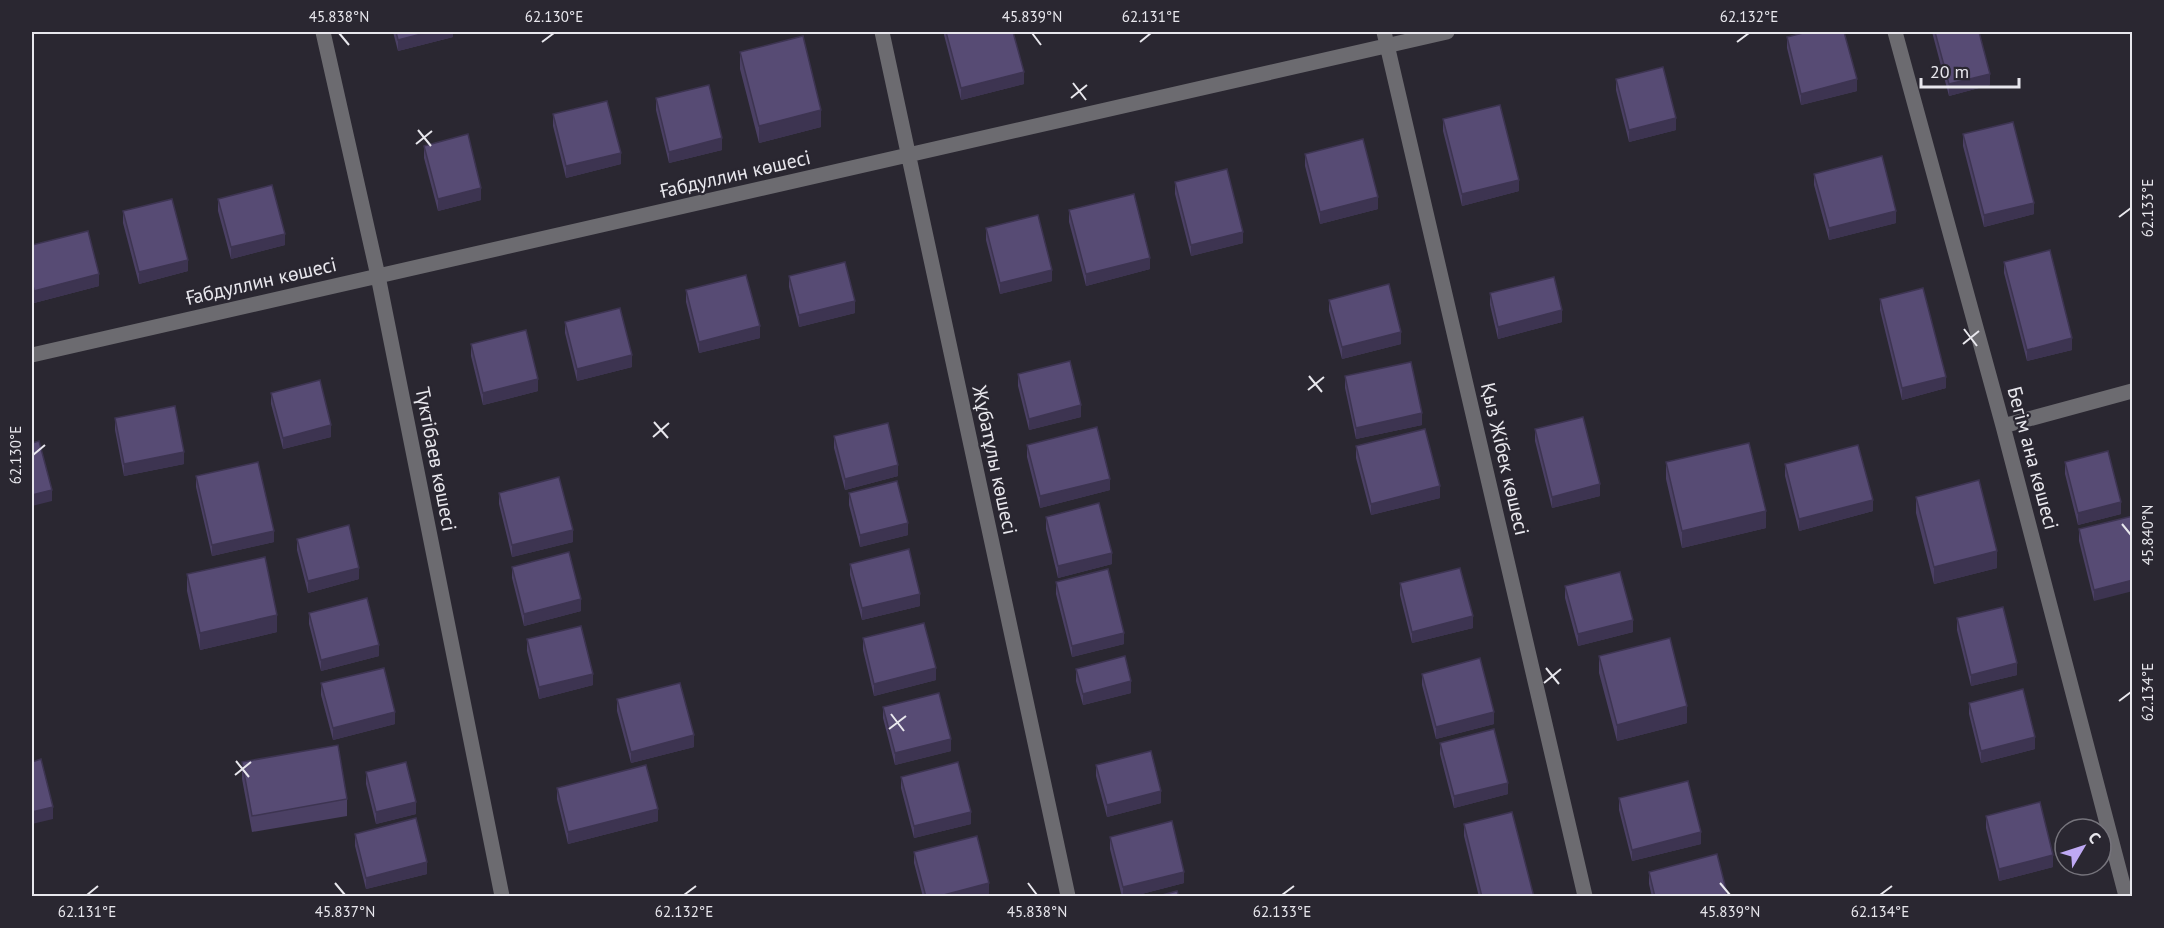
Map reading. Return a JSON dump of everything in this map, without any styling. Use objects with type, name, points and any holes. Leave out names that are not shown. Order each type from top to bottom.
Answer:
[{"type":"street","name":"Түктібаев көшесі","points":[[323,32],[378,276],[502,897]]},
{"type":"street","name":"Жұбатұлы көшесі","points":[[882,32],[1068,897]]},
{"type":"street","name":"Қыз Жібек көшесі","points":[[1384,32],[1585,897]]},
{"type":"street","name":"Ғабдуллин көшесі","points":[[32,355],[1447,32]]},
{"type":"street","name":"Бегім ана көшесі","points":[[1895,32],[2003,426],[2126,897]]},
{"type":"street","points":[[2003,426],[2133,391]]},
{"type":"building","points":[[396,32],[429,32],[398,40]]},
{"type":"building","points":[[946,32],[1013,32],[1024,72],[961,88]]},
{"type":"building","points":[[1807,32],[1844,32],[1857,79],[1801,94],[1787,37]]},
{"type":"building","points":[[1935,32],[1979,32],[1990,74],[1949,84]]},
{"type":"building","points":[[803,36],[821,110],[759,126],[740,52]]},
{"type":"building","points":[[1663,67],[1676,118],[1629,130],[1616,79]]},
{"type":"building","points":[[709,85],[722,138],[669,152],[656,98]]},
{"type":"building","points":[[607,101],[621,153],[566,166],[553,114]]},
{"type":"building","points":[[1500,105],[1519,180],[1462,194],[1443,119]]},
{"type":"building","points":[[2013,122],[2034,203],[1984,215],[1963,134]]},
{"type":"building","points":[[468,134],[481,188],[438,199],[424,146]]},
{"type":"building","points":[[1363,139],[1378,197],[1320,212],[1305,154]]},
{"type":"building","points":[[1882,156],[1896,211],[1829,228],[1814,174]]},
{"type":"building","points":[[1227,169],[1243,232],[1191,245],[1175,182]]},
{"type":"building","points":[[272,185],[285,234],[231,247],[218,199]]},
{"type":"building","points":[[1134,194],[1150,258],[1086,274],[1069,210]]},
{"type":"building","points":[[172,199],[188,260],[139,272],[123,211]]},
{"type":"building","points":[[1038,215],[1052,270],[1000,283],[986,228]]},
{"type":"building","points":[[88,231],[99,274],[34,291],[32,245]]},
{"type":"building","points":[[2050,250],[2072,338],[2027,350],[2004,262]]},
{"type":"building","points":[[845,262],[855,301],[799,315],[789,276]]},
{"type":"building","points":[[746,275],[760,326],[699,342],[686,290]]},
{"type":"building","points":[[1554,277],[1562,310],[1498,327],[1490,293]]},
{"type":"building","points":[[1389,284],[1401,332],[1342,347],[1329,300]]},
{"type":"building","points":[[1923,288],[1946,377],[1902,388],[1880,299]]},
{"type":"building","points":[[620,308],[632,355],[577,369],[565,322]]},
{"type":"building","points":[[526,330],[538,379],[483,393],[471,344]]},
{"type":"building","points":[[1070,361],[1081,405],[1029,419],[1018,374]]},
{"type":"building","points":[[1411,362],[1422,413],[1356,428],[1345,376]]},
{"type":"building","points":[[320,380],[331,425],[283,438],[271,393]]},
{"type":"building","points":[[175,406],[184,452],[124,464],[115,418]]},
{"type":"building","points":[[1583,417],[1600,484],[1552,497],[1535,429]]},
{"type":"building","points":[[888,423],[898,465],[845,479],[834,436]]},
{"type":"building","points":[[1097,427],[1110,479],[1040,496],[1027,445]]},
{"type":"building","points":[[1425,429],[1440,486],[1371,504],[1356,446]]},
{"type":"building","points":[[39,441],[52,490],[32,495],[32,443]]},
{"type":"building","points":[[1749,443],[1766,511],[1682,531],[1666,462]]},
{"type":"building","points":[[1858,445],[1873,500],[1799,519],[1785,464]]},
{"type":"building","points":[[2108,451],[2121,502],[2078,513],[2065,462]]},
{"type":"building","points":[[258,462],[274,531],[212,545],[196,476]]},
{"type":"building","points":[[559,477],[573,530],[512,545],[499,493]]},
{"type":"building","points":[[1979,480],[1997,551],[1934,567],[1916,497]]},
{"type":"building","points":[[897,481],[908,523],[860,535],[849,493]]},
{"type":"building","points":[[1099,503],[1112,553],[1058,566],[1046,517]]},
{"type":"building","points":[[2133,516],[2133,580],[2094,590],[2079,529]]},
{"type":"building","points":[[349,525],[359,568],[308,581],[297,539]]},
{"type":"building","points":[[909,549],[920,594],[862,608],[850,564]]},
{"type":"building","points":[[569,552],[581,599],[524,614],[512,567]]},
{"type":"building","points":[[265,557],[277,615],[200,633],[187,574]]},
{"type":"building","points":[[1460,568],[1473,616],[1412,632],[1400,583]]},
{"type":"building","points":[[1108,569],[1124,633],[1072,646],[1056,582]]},
{"type":"building","points":[[1620,572],[1633,620],[1578,634],[1565,586]]},
{"type":"building","points":[[367,598],[379,645],[321,660],[309,613]]},
{"type":"building","points":[[2003,607],[2017,663],[1971,675],[1957,618]]},
{"type":"building","points":[[924,623],[936,668],[874,684],[863,638]]},
{"type":"building","points":[[581,626],[593,674],[539,687],[527,639]]},
{"type":"building","points":[[1670,638],[1687,706],[1617,725],[1599,656]]},
{"type":"building","points":[[1125,656],[1131,681],[1083,694],[1076,669]]},
{"type":"building","points":[[1480,658],[1494,712],[1436,727],[1422,674]]},
{"type":"building","points":[[384,668],[395,712],[333,728],[321,683]]},
{"type":"building","points":[[680,683],[694,735],[631,752],[617,699]]},
{"type":"building","points":[[2023,689],[2035,737],[1981,751],[1969,703]]},
{"type":"building","points":[[939,693],[951,739],[895,753],[883,707]]},
{"type":"building","points":[[1494,729],[1508,783],[1454,796],[1440,743]]},
{"type":"building","points":[[338,745],[347,799],[252,816],[242,762]]},
{"type":"building","points":[[1151,751],[1161,791],[1107,805],[1096,765]]},
{"type":"building","points":[[41,759],[53,807],[32,812],[32,762]]},
{"type":"building","points":[[406,762],[416,802],[376,812],[366,772]]},
{"type":"building","points":[[958,762],[971,812],[914,826],[901,777]]},
{"type":"building","points":[[646,765],[658,809],[568,832],[557,788]]},
{"type":"building","points":[[1688,781],[1701,832],[1632,850],[1619,798]]},
{"type":"building","points":[[2040,802],[2053,855],[1999,869],[1986,816]]},
{"type":"building","points":[[1512,812],[1534,897],[1482,897],[1464,824]]},
{"type":"building","points":[[416,818],[427,862],[366,878],[355,834]]},
{"type":"building","points":[[1172,821],[1184,872],[1123,887],[1110,837]]},
{"type":"building","points":[[977,836],[989,883],[936,897],[926,897],[914,852]]},
{"type":"building","points":[[1717,854],[1728,897],[1655,897],[1649,872]]},
{"type":"building","points":[[1177,891],[1179,897],[1155,897]]}]
